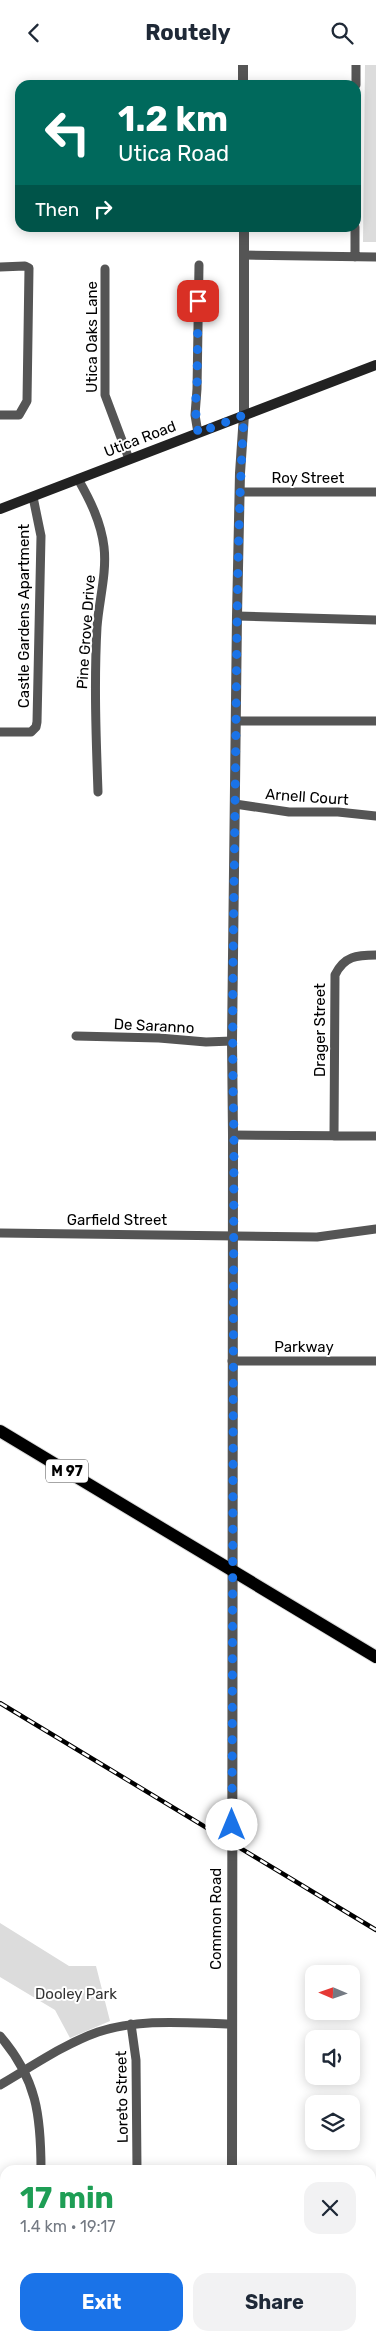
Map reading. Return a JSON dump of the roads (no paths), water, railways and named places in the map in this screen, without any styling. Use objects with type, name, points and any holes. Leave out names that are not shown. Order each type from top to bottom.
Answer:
[{"type":"main road","name":"Utica Road","points":[[0,509],[376,365]]},
{"type":"main road","name":"M 97","points":[[0,1431],[376,1657]]},
{"type":"street","points":[[243,65],[243,80]]},
{"type":"street","points":[[356,65],[356,80]]},
{"type":"street","name":"Common Road","points":[[232,2165],[232,1361],[234,1135],[232,1041],[237,616],[244,415],[244,232]]},
{"type":"street","points":[[355,232],[355,257]]},
{"type":"street","points":[[244,255],[376,257]]},
{"type":"street","points":[[198,433],[195,406],[197,389],[199,265]]},
{"type":"street","points":[[0,267],[25,266],[29,268],[27,401],[19,415],[0,415]]},
{"type":"street","name":"Utica Oaks Lane","points":[[105,269],[105,395],[129,459]]},
{"type":"street","name":"Pine Grove Drive","points":[[78,479],[92,504],[104,545],[97,627],[95,709],[98,792]]},
{"type":"street","name":"Roy Street","points":[[240,491],[376,491]]},
{"type":"street","name":"Castle Gardens Apartment","points":[[0,732],[31,732],[36,727],[37,722],[41,536],[32,497]]},
{"type":"street","points":[[237,616],[376,620]]},
{"type":"street","points":[[236,721],[376,721]]},
{"type":"street","name":"Arnell Court","points":[[235,803],[289,812],[338,812],[376,816]]},
{"type":"street","name":"Drager Street","points":[[334,1136],[335,975],[342,962],[347,958],[376,955]]},
{"type":"street","name":"De Saranno","points":[[76,1036],[159,1038],[206,1042],[232,1041]]},
{"type":"street","points":[[234,1135],[376,1136]]},
{"type":"street","name":"Garfield Street","points":[[0,1233],[317,1237],[376,1229]]},
{"type":"street","name":"Parkway","points":[[232,1361],[376,1361]]},
{"type":"street","points":[[0,2085],[91,2035],[130,2025],[231,2024]]},
{"type":"street","name":"Loreto Street","points":[[130,2025],[136,2060],[137,2165]]},
{"type":"street","points":[[0,2037],[23,2071],[32,2089],[38,2109],[41,2165]]},
{"type":"railway","points":[[0,1703],[376,1930]]},
{"type":"park label","name":"Dooley Park","points":[[76,1994]]}]
